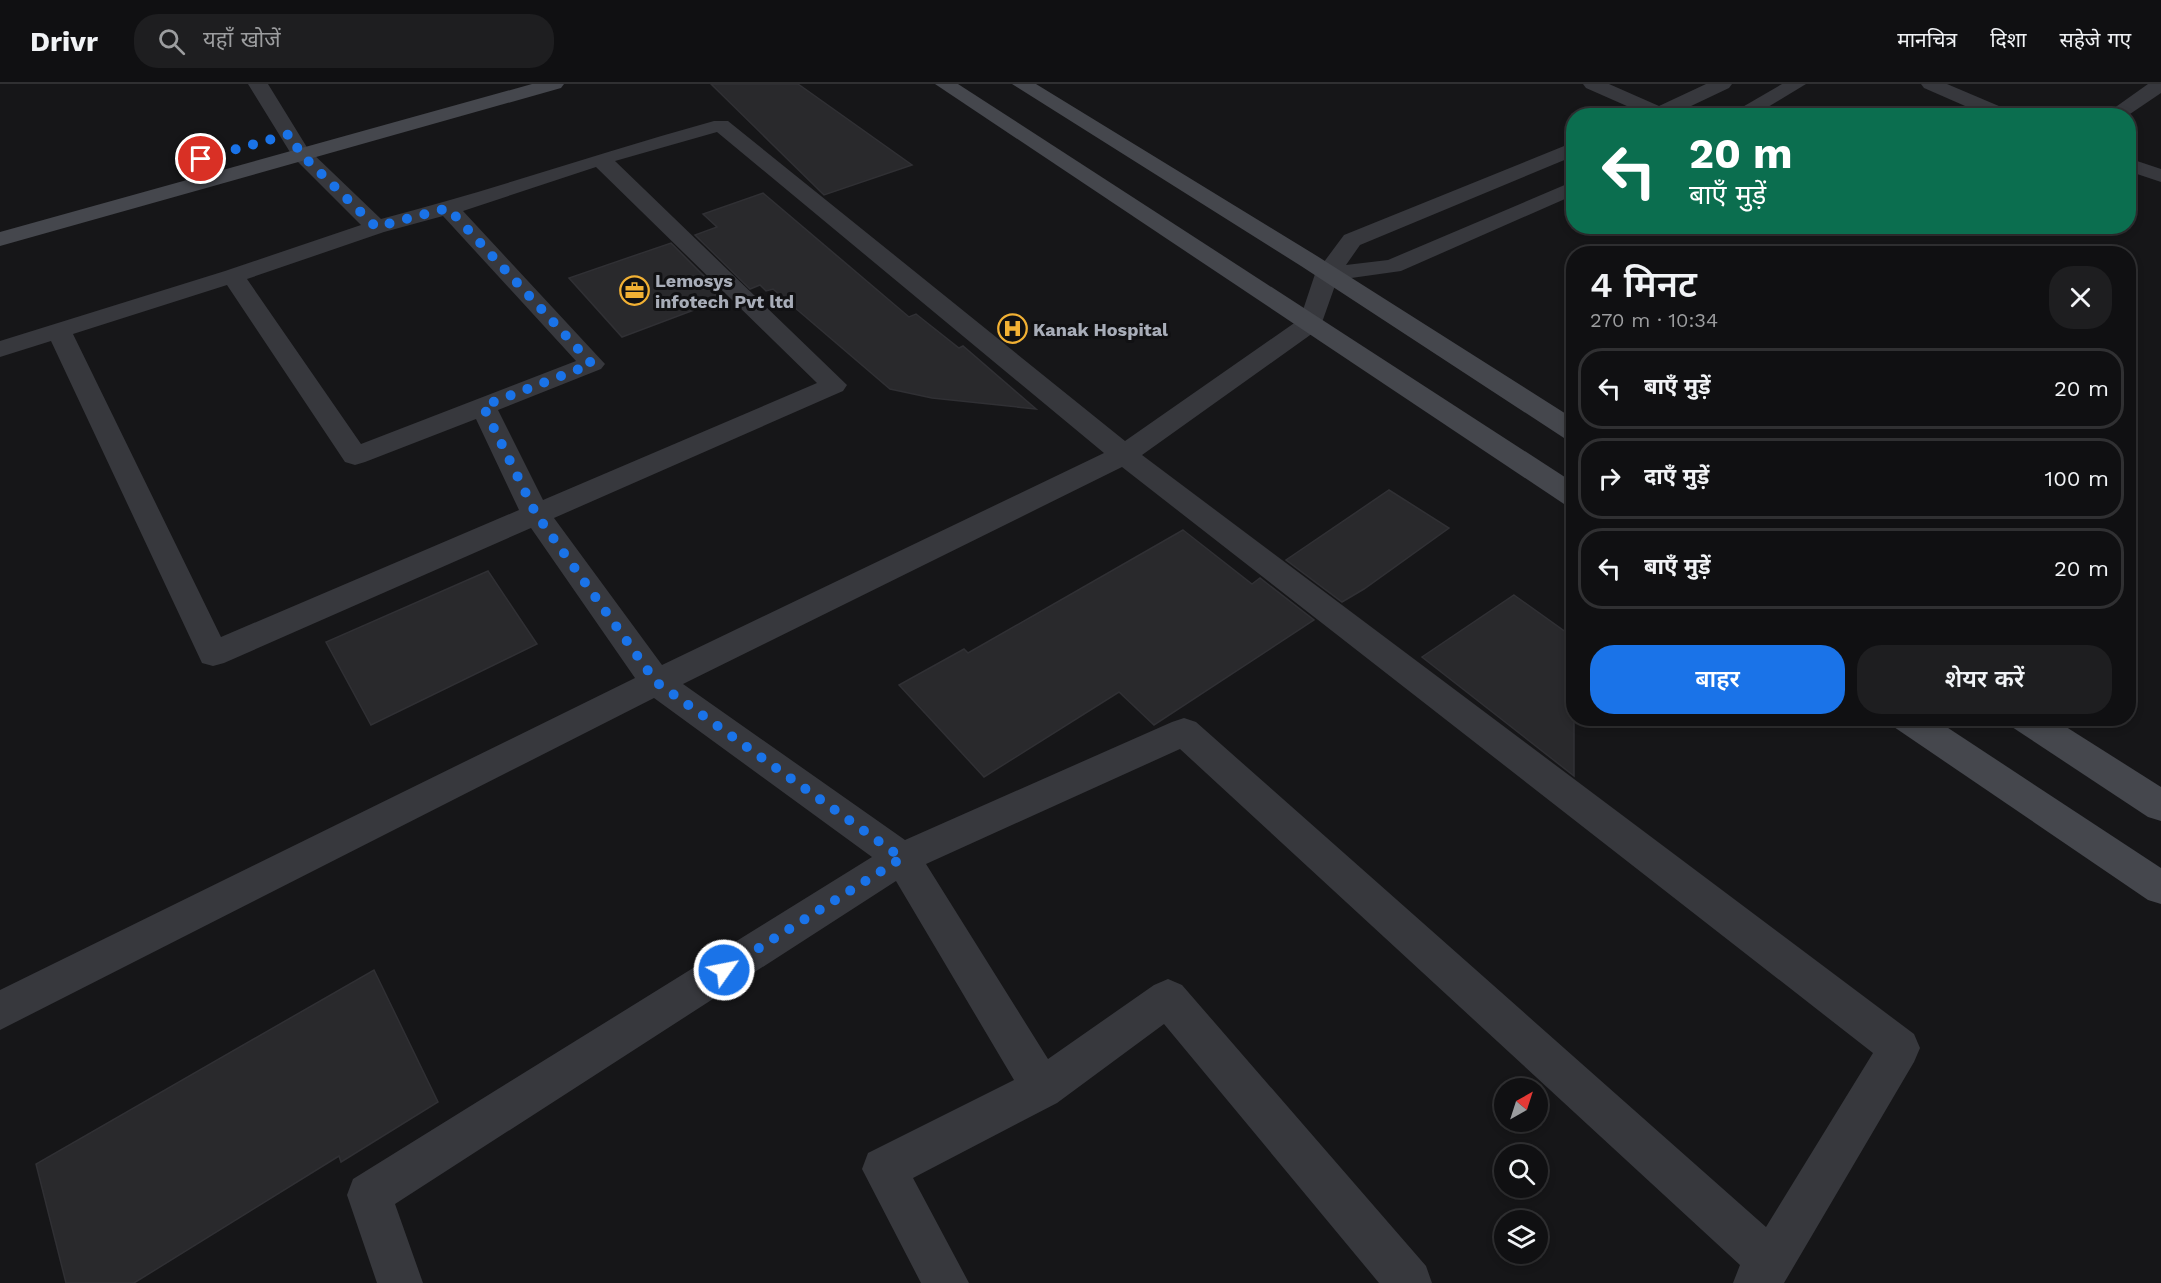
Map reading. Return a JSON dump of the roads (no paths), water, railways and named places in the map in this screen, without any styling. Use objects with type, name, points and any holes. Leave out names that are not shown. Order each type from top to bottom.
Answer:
[{"type":"street","points":[[258,84],[295,144],[376,227]]},
{"type":"street","points":[[0,239],[295,144],[554,84]]},
{"type":"street","points":[[945,84],[1566,492]]},
{"type":"street","points":[[1022,84],[1327,274],[1566,427]]},
{"type":"street","points":[[1593,84],[1643,108]]},
{"type":"street","points":[[1669,108],[1722,84]]},
{"type":"street","points":[[1752,108],[1796,84]]},
{"type":"street","points":[[1931,84],[1987,108]]},
{"type":"street","points":[[2125,108],[2161,84]]},
{"type":"street","points":[[0,349],[232,276],[376,227],[448,208],[600,159],[721,125],[1124,455],[1899,1048],[1763,1273],[1184,732],[902,858],[369,1195],[400,1283]]},
{"type":"street","points":[[295,144],[311,129]]},
{"type":"street","points":[[268,140],[295,144]]},
{"type":"street","points":[[0,1011],[656,682],[1124,455],[1311,323],[1327,274],[1352,240],[1566,151]]},
{"type":"street","points":[[58,330],[213,654],[834,386],[600,159]]},
{"type":"street","points":[[2136,167],[2161,176]]},
{"type":"street","points":[[1327,274],[1393,266],[1566,190]]},
{"type":"street","points":[[232,276],[355,456],[592,364],[448,208]]},
{"type":"street","points":[[483,406],[536,514],[656,682],[902,858],[1042,1088]]},
{"type":"street","points":[[1918,726],[2161,888]]},
{"type":"street","points":[[2036,726],[2161,806]]},
{"type":"street","points":[[946,1283],[884,1169],[1042,1088],[1168,998],[1409,1283]]},
{"type":"place","name":"Lemosys infotech Pvt ltd","points":[[634,290]]},
{"type":"place","name":"Kanak Hospital","points":[[1012,329]]}]
